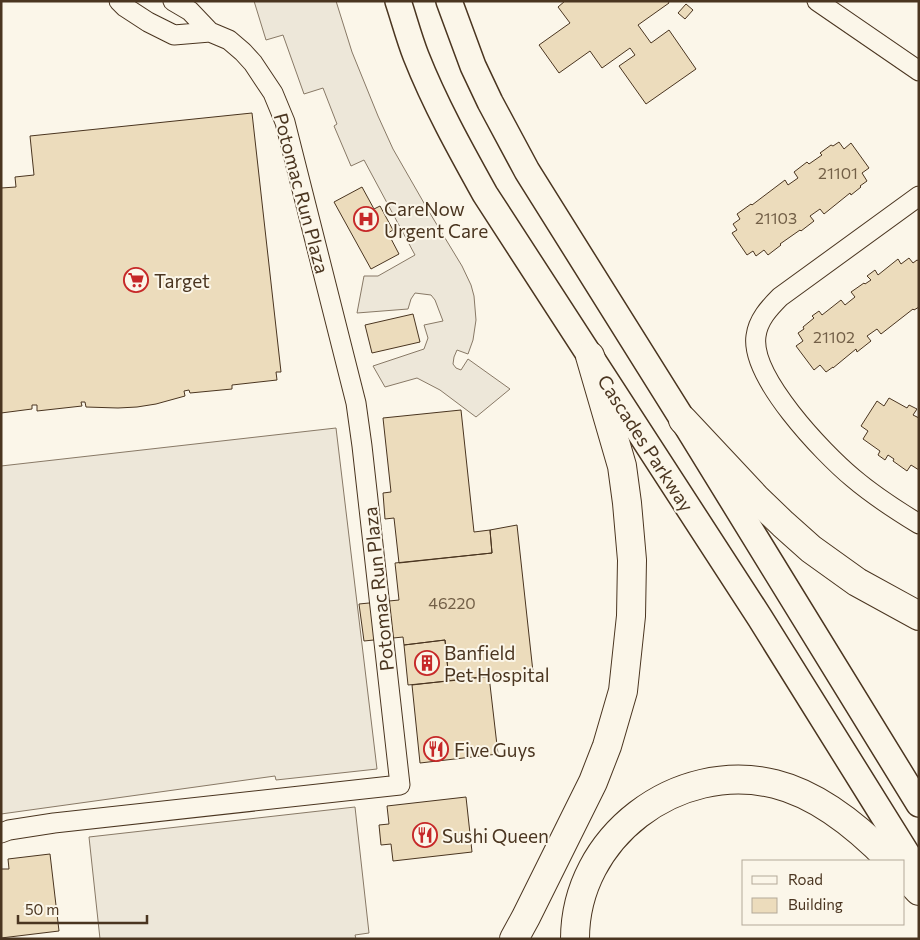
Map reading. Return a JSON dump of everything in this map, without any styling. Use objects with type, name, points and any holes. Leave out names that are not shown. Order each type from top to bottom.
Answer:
[{"type":"highway","points":[[514,939],[594,782],[614,727],[623,691],[631,616],[632,560],[628,503],[622,466],[590,356]]},
{"type":"highway","points":[[683,420],[756,498],[811,549],[858,582],[919,616]]},
{"type":"highway","points":[[576,939],[582,896],[592,870],[607,845],[619,831],[648,806],[700,784],[718,781],[756,781],[775,784],[793,790],[810,797],[832,810],[875,844],[890,860]]},
{"type":"highway","points":[[905,876],[919,891]]},
{"type":"main road","name":"Cascades Parkway","points":[[398,1],[415,55],[447,125],[484,194],[760,618],[919,873]]},
{"type":"main road","points":[[449,1],[473,66],[490,102],[527,170],[919,804]]},
{"type":"street","points":[[119,1],[148,22],[174,35],[210,32]]},
{"type":"street","name":"Potomac Run Plaza","points":[[1,833],[54,823],[400,786],[359,425],[347,365],[286,122],[264,78],[243,52],[229,40],[210,32],[190,11],[173,1]]},
{"type":"street","points":[[817,1],[919,71]]},
{"type":"street","points":[[919,196],[780,297],[762,319],[756,336],[757,355],[763,372],[800,424],[853,478],[897,511],[919,524]]},
{"type":"shaded area","points":[[254,1],[336,1],[352,52],[393,149],[462,266],[471,285],[476,320],[473,340],[468,354],[457,350],[453,364],[461,370],[468,359],[510,389],[476,417],[440,390],[417,378],[385,387],[373,366],[424,349],[428,338],[424,325],[443,321],[435,300],[431,295],[415,293],[408,309],[357,313],[364,276],[378,276],[415,255],[364,160],[351,166],[334,126],[337,124],[323,88],[304,94],[283,35],[266,40]]},
{"type":"shaded area","points":[[336,428],[377,769],[276,780],[275,776],[1,814],[1,466]]},
{"type":"shaded area","points":[[355,807],[369,933],[355,935],[356,939],[100,939],[89,837]]},
{"type":"building","points":[[565,1],[668,1],[669,3],[638,25],[651,43],[669,30],[696,69],[646,104],[619,66],[635,55],[630,48],[602,68],[590,51],[559,73],[539,45],[570,23],[558,7]]},
{"type":"building","points":[[686,4],[693,10],[685,19],[678,13]]},
{"type":"building","name":"Target","points":[[252,113],[281,372],[276,372],[277,380],[232,385],[232,389],[190,393],[189,390],[184,391],[185,396],[137,407],[86,407],[85,402],[81,402],[82,406],[37,411],[37,405],[32,405],[32,409],[1,413],[1,188],[16,187],[15,177],[34,175],[30,136]]},
{"type":"building","points":[[839,142],[844,149],[851,143],[869,168],[862,173],[867,181],[824,214],[820,209],[810,216],[814,221],[780,244],[768,255],[764,250],[756,256],[753,251],[747,255],[732,233],[737,230],[733,224],[740,219],[737,214],[785,180],[788,185],[798,178],[794,172],[807,162],[809,164],[822,155],[820,153],[831,145],[833,146]]},
{"type":"building","name":"CareNow Urgent Care","points":[[362,187],[374,209],[380,206],[393,230],[388,233],[399,254],[371,269],[334,202]]},
{"type":"building","points":[[909,258],[913,263],[917,260],[919,261],[919,307],[913,309],[881,334],[877,329],[867,336],[871,341],[857,352],[856,349],[833,368],[826,372],[820,365],[814,370],[796,346],[803,341],[798,333],[814,318],[812,316],[819,311],[822,315],[841,300],[845,305],[855,297],[851,292],[871,280],[867,276],[875,270],[878,275],[898,259],[901,264]]},
{"type":"building","points":[[413,314],[420,342],[372,353],[365,325]]},
{"type":"building","points":[[889,398],[907,408],[909,405],[917,409],[913,415],[919,418],[919,470],[911,465],[907,471],[888,455],[885,460],[878,455],[880,451],[863,439],[868,431],[861,426],[877,401],[884,406]]},
{"type":"building","points":[[461,410],[474,532],[490,530],[492,553],[399,563],[394,518],[385,519],[383,493],[391,492],[383,418]]},
{"type":"building","points":[[517,525],[533,672],[449,681],[445,640],[404,645],[403,637],[364,641],[359,604],[399,600],[395,563],[492,553],[490,530]]},
{"type":"building","name":"Banfield Pet Hospital","points":[[445,640],[449,681],[408,685],[404,645]]},
{"type":"building","points":[[489,676],[498,754],[420,763],[412,685]]},
{"type":"building","name":"Sushi Queen","points":[[466,797],[472,852],[393,861],[391,844],[381,845],[379,825],[389,824],[387,806]]},
{"type":"building","points":[[50,854],[59,931],[1,938],[1,869],[9,869],[8,859]]},
{"type":"place","name":"CareNow Urgent Care","points":[[366,219]]},
{"type":"place","name":"Target","points":[[136,280]]},
{"type":"place","name":"Banfield Pet Hospital","points":[[427,663]]},
{"type":"place","name":"Five Guys","points":[[436,749]]},
{"type":"place","name":"Sushi Queen","points":[[425,835]]}]
